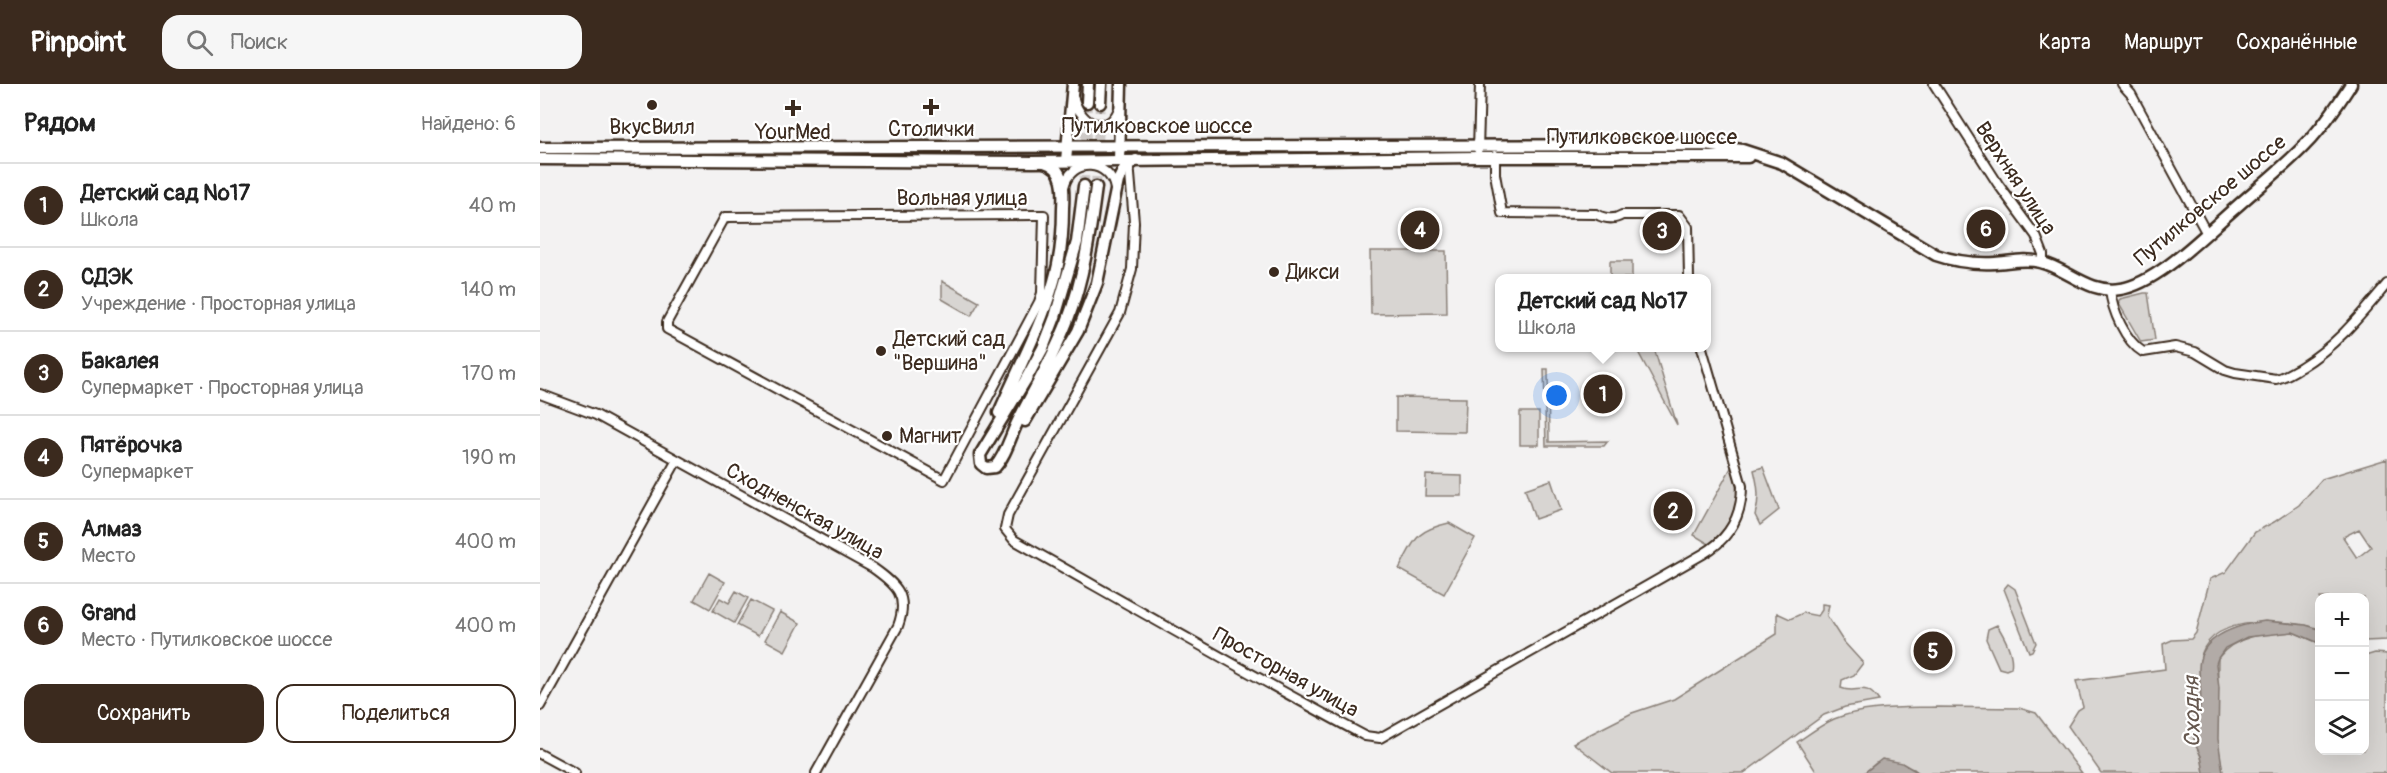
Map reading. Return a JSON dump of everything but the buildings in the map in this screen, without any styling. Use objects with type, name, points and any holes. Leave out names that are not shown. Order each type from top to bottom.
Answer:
[{"type":"main road","points":[[1087,102],[1088,84]]},
{"type":"main road","points":[[1100,103],[1101,84]]},
{"type":"main road","points":[[1044,161],[1050,163],[1058,171],[1064,190],[1060,252],[1055,279],[1044,314],[979,458],[981,464],[989,469],[995,467],[1060,364],[1078,331],[1097,283],[1115,194],[1120,175],[1128,161],[1119,146],[1121,84]]},
{"type":"main road","name":"Путилковское шоссе","points":[[540,148],[1705,145],[1742,150],[1772,159],[1802,174],[1936,255],[1953,261],[1974,263],[2023,260],[2043,262],[2088,285],[2110,290],[2141,283],[2169,264],[2304,146],[2325,123],[2351,84]]},
{"type":"main road","points":[[1066,161],[1073,89]]},
{"type":"main road","name":"Путилковское шоссе","points":[[540,159],[1128,161],[1705,155],[1772,159]]},
{"type":"main road","points":[[981,452],[1043,348],[1055,317],[1077,242],[1084,186]]},
{"type":"main road","points":[[1002,456],[1054,354],[1067,322],[1089,243],[1096,187]]},
{"type":"street","points":[[1478,157],[1480,84]]},
{"type":"street","name":"Верхняя улица","points":[[1934,84],[1998,184],[2036,236],[2043,254],[2043,262]]},
{"type":"street","points":[[2122,84],[2131,94],[2206,232]]},
{"type":"street","points":[[1073,89],[1080,116],[1092,123],[1106,122],[1117,113],[1120,106]]},
{"type":"street","points":[[1494,144],[1495,174],[1502,213],[1596,214],[1603,218],[1617,218],[1623,215],[1679,215],[1688,227],[1689,274]]},
{"type":"street","name":"Просторная улица","points":[[1128,161],[1134,222],[1132,269],[1120,314],[1008,515],[1005,529],[1014,540],[1260,680],[1365,735],[1380,738],[1716,547],[1724,539],[1737,520],[1742,486],[1703,352]]},
{"type":"street","points":[[1064,190],[1067,179],[1074,171],[1083,166],[1094,165],[1108,173],[1114,182],[1115,194]]},
{"type":"street","name":"Вольная улица","points":[[1044,214],[1042,293],[1039,302],[944,480],[667,329],[668,322],[725,217],[1044,214]]},
{"type":"street","points":[[2110,290],[2112,306],[2120,323],[2138,349],[2143,352],[2175,347],[2195,352],[2225,370],[2276,379],[2290,374],[2313,360],[2345,335],[2387,284]]},
{"type":"street","name":"Сходненская улица","points":[[540,394],[587,411],[873,568],[888,579],[900,595],[902,612],[892,639],[816,773]]},
{"type":"street","points":[[540,706],[676,460]]},
{"type":"street","points":[[540,754],[575,773]]},
{"type":"shaded area","points":[[1370,251],[1446,251],[1447,313],[1371,314]]},
{"type":"shaded area","points":[[1610,261],[1632,261],[1632,274],[1610,274]]},
{"type":"shaded area","points":[[942,281],[979,302],[971,316],[942,299]]},
{"type":"shaded area","points":[[2148,293],[2155,340],[2141,342],[2118,302],[2120,299]]},
{"type":"shaded area","points":[[1638,352],[1655,352],[1677,425]]},
{"type":"shaded area","points":[[1544,369],[1548,369],[1549,442],[1608,441],[1604,446],[1546,446]]},
{"type":"shaded area","points":[[1396,397],[1466,398],[1465,432],[1396,431]]},
{"type":"shaded area","points":[[1520,412],[1539,412],[1539,445],[1520,445]]},
{"type":"shaded area","points":[[2387,459],[2387,640],[2369,641],[2369,593],[2315,593],[2315,628],[2273,622],[2237,626],[2222,631],[2210,640],[2200,660],[2200,708],[2192,730],[2203,761],[2204,773],[2101,773],[2068,726],[2078,710],[2083,707],[2076,681],[2165,669],[2163,644],[2172,640],[2191,639],[2196,633],[2210,579],[2226,572],[2255,532],[2299,505],[2322,479]],"holes":[[[2359,529],[2371,547],[2357,558],[2343,537]]]},
{"type":"shaded area","points":[[1732,466],[1737,490],[1735,509],[1732,518],[1709,544],[1694,535]]},
{"type":"shaded area","points":[[1763,467],[1779,510],[1760,525],[1755,515],[1758,492],[1754,470]]},
{"type":"shaded area","points":[[1426,475],[1462,476],[1462,496],[1425,496]]},
{"type":"shaded area","points":[[1551,480],[1561,510],[1535,519],[1525,489]]},
{"type":"shaded area","points":[[1449,523],[1475,538],[1444,594],[1399,569],[1422,533]]},
{"type":"shaded area","points":[[709,573],[725,582],[710,609],[694,600]]},
{"type":"shaded area","points":[[2008,584],[2015,589],[2036,643],[2029,652],[2004,589]]},
{"type":"shaded area","points":[[736,591],[748,598],[734,623],[713,611],[720,598],[729,603]]},
{"type":"shaded area","points":[[751,600],[772,611],[758,636],[737,625]]},
{"type":"shaded area","points":[[1822,604],[1829,605],[1827,616],[1843,641],[1863,663],[1854,675],[1842,680],[1841,688],[1869,691],[1879,701],[1845,707],[1824,715],[1744,773],[1612,773],[1573,743],[1632,713],[1674,699],[1777,634],[1777,613],[1790,619],[1803,613],[1818,616],[1822,610]]},
{"type":"shaded area","points":[[780,612],[800,623],[785,651],[765,640]]},
{"type":"shaded area","points":[[2265,621],[2306,625],[2315,628],[2315,641],[2293,632],[2247,637],[2225,648],[2216,664],[2219,688],[2218,739],[2223,773],[2204,773],[2192,725],[2200,705],[2200,658],[2212,640],[2243,625]]},
{"type":"shaded area","points":[[1997,625],[2011,657],[2011,668],[2006,670],[1999,668],[1986,639],[1988,629]]},
{"type":"shaded area","points":[[2293,632],[2315,641],[2315,755],[2369,755],[2369,655],[2387,654],[2387,773],[2223,773],[2217,739],[2218,658],[2233,644],[2272,633]]},
{"type":"shaded area","points":[[1885,708],[2019,708],[2036,713],[2082,773],[1919,773],[1914,769],[1876,763],[1864,773],[1817,773],[1797,742],[1824,724],[1846,715]]},
{"type":"shaded area","points":[[1882,759],[1902,763],[1919,773],[1864,773]]},
{"type":"tunnel","points":[[1084,186],[1087,102]]},
{"type":"tunnel","points":[[1096,187],[1100,103]]},
{"type":"place","name":"ВкусВилл","points":[[652,105]]},
{"type":"place","name":"Столички","points":[[931,107]]},
{"type":"place","name":"YourMed","points":[[793,108]]},
{"type":"place","name":"Grand","points":[[1986,229]]},
{"type":"place","name":"Пятёрочка","points":[[1420,230]]},
{"type":"place","name":"Бакалея","points":[[1662,231]]},
{"type":"place","name":"Дикси","points":[[1274,272]]},
{"type":"place","name":"Детский сад \"Вершина\"","points":[[881,351]]},
{"type":"place","name":"Детский сад №17","points":[[1603,394]]},
{"type":"place","name":"Магнит","points":[[887,436]]},
{"type":"place","name":"СДЭК","points":[[1673,511]]},
{"type":"place","name":"Алмаз","points":[[1933,651]]},
{"type":"water label","name":"Сходня","points":[[2191,712]]}]
